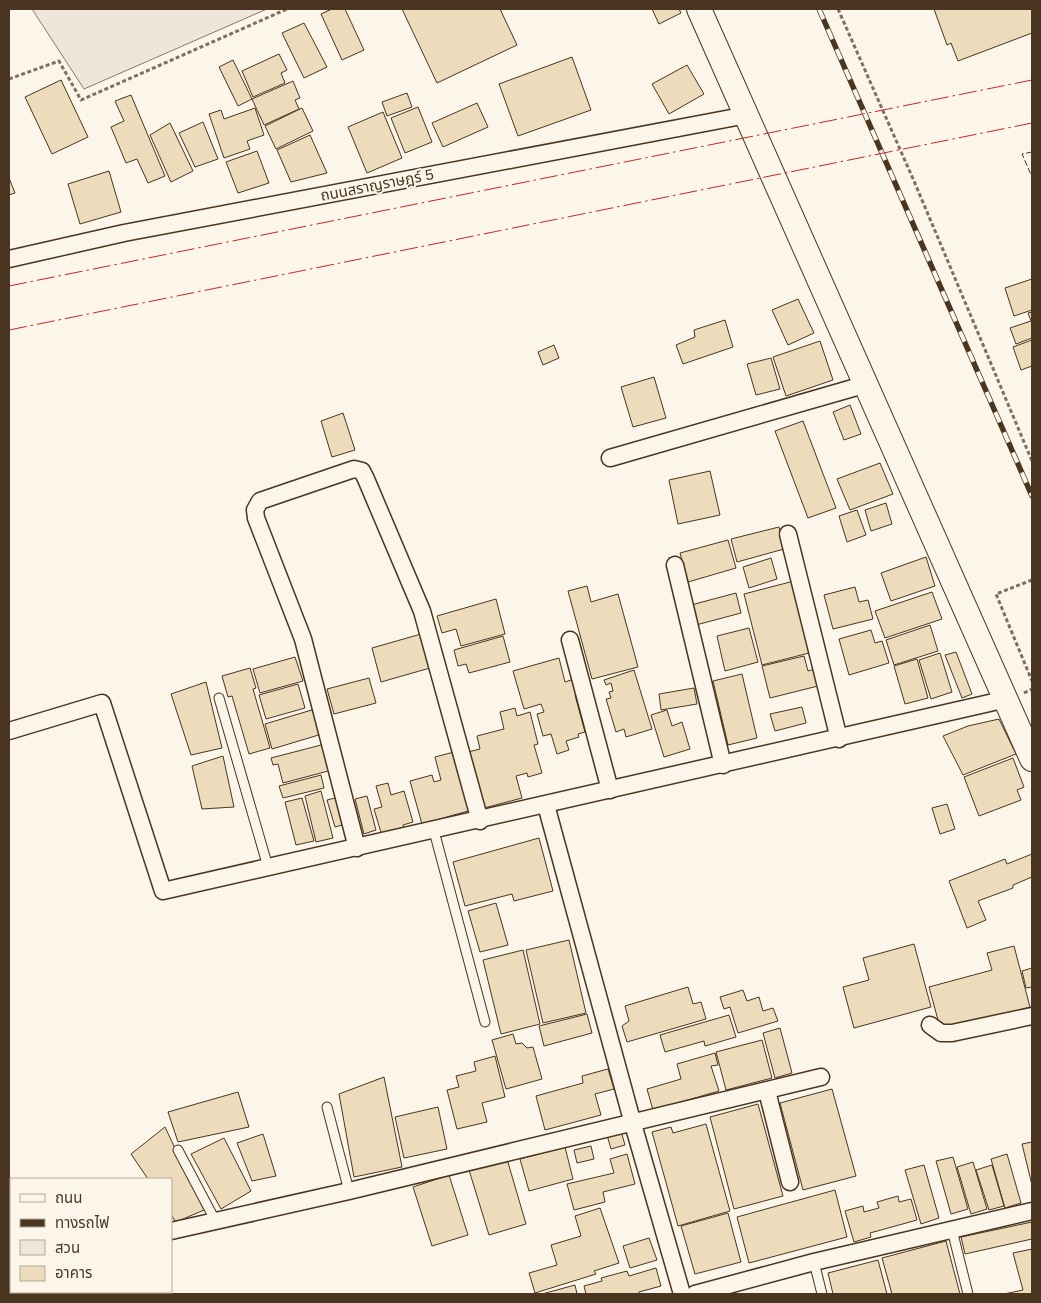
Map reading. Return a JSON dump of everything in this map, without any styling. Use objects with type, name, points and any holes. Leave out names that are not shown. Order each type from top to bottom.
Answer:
[{"type":"street","points":[[699,9],[1032,759]]},
{"type":"street","name":"ถนนสราญราษฎร์ 5","points":[[9,259],[124,233],[747,115]]},
{"type":"street","points":[[610,458],[867,384]]},
{"type":"street","points":[[357,848],[303,639],[256,518],[255,510],[260,501],[354,469],[358,469],[364,475],[422,611],[480,820]]},
{"type":"street","points":[[788,534],[839,739]]},
{"type":"street","points":[[675,565],[724,764]]},
{"type":"street","points":[[570,640],[610,790]]},
{"type":"street","points":[[9,731],[102,702],[163,891],[1007,700]]},
{"type":"street","points":[[546,805],[632,1124],[682,1294]]},
{"type":"street","points":[[930,1025],[941,1033],[952,1033],[1032,1016]]},
{"type":"street","points":[[172,1231],[349,1191],[822,1078]]},
{"type":"street","points":[[767,1091],[790,1182]]},
{"type":"street","points":[[695,1294],[814,1262],[1032,1211]]},
{"type":"lane","points":[[219,698],[268,867]]},
{"type":"lane","points":[[434,831],[485,1022]]},
{"type":"lane","points":[[328,1107],[349,1191]]},
{"type":"lane","points":[[178,1150],[215,1220]]},
{"type":"lane","points":[[952,1230],[968,1294]]},
{"type":"lane","points":[[814,1262],[822,1294]]},
{"type":"path","points":[[9,80],[59,61],[81,100],[287,9]]},
{"type":"path","points":[[838,9],[918,190],[1032,461]]},
{"type":"path","points":[[1032,580],[996,594],[1032,682]]},
{"type":"green space","points":[[32,9],[267,9],[84,89]]},
{"type":"building","points":[[332,9],[345,9],[364,50],[342,60],[321,14]]},
{"type":"building","points":[[402,9],[500,9],[517,45],[437,83]]},
{"type":"building","points":[[652,9],[679,9],[681,13],[659,24]]},
{"type":"building","points":[[934,9],[1032,9],[1032,33],[958,61],[951,43],[947,45]]},
{"type":"building","points":[[304,23],[327,67],[304,78],[282,33]]},
{"type":"building","points":[[279,54],[287,70],[281,73],[285,83],[253,97],[242,71]]},
{"type":"building","points":[[572,57],[591,110],[518,136],[499,84]]},
{"type":"building","points":[[233,60],[252,99],[238,106],[219,67]]},
{"type":"building","points":[[687,65],[704,94],[669,114],[652,84]]},
{"type":"building","points":[[61,80],[88,137],[52,154],[25,97]]},
{"type":"building","points":[[293,81],[300,98],[295,100],[299,109],[264,125],[252,99]]},
{"type":"building","points":[[407,93],[412,107],[387,116],[382,102]]},
{"type":"building","points":[[131,95],[165,176],[148,183],[137,159],[126,163],[111,127],[124,121],[115,101]]},
{"type":"building","points":[[477,103],[488,127],[443,147],[432,123]]},
{"type":"building","points":[[418,107],[432,142],[405,153],[391,118]]},
{"type":"building","points":[[255,108],[264,135],[247,141],[250,149],[224,158],[209,114],[221,110],[224,119]]},
{"type":"building","points":[[302,108],[313,131],[276,149],[265,126]]},
{"type":"building","points":[[383,112],[402,158],[367,173],[348,127]]},
{"type":"building","points":[[203,122],[218,159],[195,167],[179,133]]},
{"type":"building","points":[[170,123],[193,171],[171,182],[150,135]]},
{"type":"building","points":[[310,135],[327,173],[291,182],[277,150]]},
{"type":"building","points":[[257,151],[269,183],[238,193],[226,162]]},
{"type":"building","points":[[109,171],[121,212],[80,224],[68,184]]},
{"type":"building","points":[[9,178],[15,193],[9,195]]},
{"type":"building","points":[[1032,279],[1032,310],[1014,316],[1005,288]]},
{"type":"building","points":[[798,299],[814,333],[788,345],[772,310]]},
{"type":"building","points":[[1032,312],[1032,338],[1016,344],[1010,328],[1031,321],[1028,313]]},
{"type":"building","points":[[725,320],[733,347],[683,364],[676,345],[695,337],[694,330]]},
{"type":"building","points":[[1032,340],[1032,366],[1021,370],[1013,347]]},
{"type":"building","points":[[820,341],[833,380],[786,396],[773,357]]},
{"type":"building","points":[[554,345],[559,358],[543,365],[538,352]]},
{"type":"building","points":[[771,358],[780,389],[756,395],[747,364]]},
{"type":"building","points":[[654,377],[666,418],[633,427],[621,387]]},
{"type":"building","points":[[850,405],[861,434],[844,440],[833,412]]},
{"type":"building","points":[[343,413],[355,450],[332,457],[321,421]]},
{"type":"building","points":[[803,421],[836,508],[808,518],[775,431]]},
{"type":"building","points":[[880,463],[893,494],[850,510],[837,479]]},
{"type":"building","points":[[710,471],[720,515],[678,524],[669,480]]},
{"type":"building","points":[[886,503],[892,524],[871,531],[865,510]]},
{"type":"building","points":[[857,510],[866,535],[847,542],[839,516]]},
{"type":"building","points":[[779,527],[784,549],[737,562],[731,539]]},
{"type":"building","points":[[728,540],[736,568],[688,582],[680,553]]},
{"type":"building","points":[[926,557],[935,586],[891,601],[881,573]]},
{"type":"building","points":[[771,558],[777,579],[749,588],[743,567]]},
{"type":"building","points":[[794,581],[813,652],[762,665],[744,594]]},
{"type":"building","points":[[587,586],[591,602],[618,594],[638,667],[592,679],[568,591]]},
{"type":"building","points":[[855,587],[859,602],[868,600],[873,619],[833,629],[824,595]]},
{"type":"building","points":[[932,592],[942,619],[885,638],[875,611]]},
{"type":"building","points":[[736,593],[741,613],[696,625],[691,605]]},
{"type":"building","points":[[496,599],[505,634],[461,646],[456,629],[442,633],[437,616]]},
{"type":"building","points":[[930,625],[938,651],[894,665],[886,640]]},
{"type":"building","points":[[749,628],[758,662],[725,671],[717,636]]},
{"type":"building","points":[[871,630],[875,643],[882,641],[889,663],[849,675],[839,639]]},
{"type":"building","points":[[421,634],[430,668],[381,682],[372,648]]},
{"type":"building","points":[[503,636],[510,662],[469,673],[466,664],[458,666],[454,650]]},
{"type":"building","points":[[956,652],[972,694],[962,698],[945,655]]},
{"type":"building","points":[[940,653],[952,692],[931,699],[919,660]]},
{"type":"building","points":[[804,656],[808,671],[818,668],[822,685],[770,698],[762,666]]},
{"type":"building","points":[[295,657],[303,681],[260,693],[253,669]]},
{"type":"building","points":[[559,658],[565,682],[574,679],[579,694],[575,695],[585,732],[578,734],[579,737],[566,741],[569,750],[557,754],[551,734],[543,736],[537,714],[544,712],[541,704],[524,709],[513,671]]},
{"type":"building","points":[[917,659],[928,698],[905,704],[894,666]]},
{"type":"building","points":[[250,668],[256,688],[253,689],[270,748],[249,754],[232,696],[228,697],[222,676]]},
{"type":"building","points":[[634,670],[652,729],[626,737],[624,729],[616,732],[606,699],[611,698],[609,692],[613,691],[611,683],[606,685],[604,680]]},
{"type":"building","points":[[742,674],[757,738],[728,745],[713,681]]},
{"type":"building","points":[[369,678],[376,703],[334,714],[327,689]]},
{"type":"building","points":[[206,682],[222,748],[191,755],[171,694]]},
{"type":"building","points":[[298,684],[305,708],[266,719],[259,695]]},
{"type":"building","points":[[694,688],[697,704],[661,710],[659,694]]},
{"type":"building","points":[[802,707],[806,723],[775,731],[770,714]]},
{"type":"building","points":[[515,708],[517,716],[530,712],[538,744],[534,745],[542,773],[528,777],[527,773],[516,776],[522,798],[484,808],[468,752],[480,749],[477,736],[504,729],[500,712]]},
{"type":"building","points":[[315,709],[322,734],[272,749],[265,724]]},
{"type":"building","points":[[667,710],[672,726],[682,722],[690,749],[664,757],[651,715]]},
{"type":"building","points":[[999,719],[1016,754],[963,775],[943,736],[968,726]]},
{"type":"building","points":[[325,744],[332,770],[283,783],[278,764],[273,765],[271,758]]},
{"type":"building","points":[[454,752],[475,809],[422,824],[410,781],[432,775],[434,782],[441,780],[435,757]]},
{"type":"building","points":[[223,756],[234,807],[202,809],[192,766]]},
{"type":"building","points":[[1013,758],[1024,787],[1017,790],[1021,800],[979,816],[964,777]]},
{"type":"building","points":[[321,775],[324,788],[283,798],[279,786]]},
{"type":"building","points":[[388,783],[391,795],[404,791],[413,822],[403,825],[404,830],[382,836],[374,809],[382,807],[376,786]]},
{"type":"building","points":[[321,791],[333,838],[316,842],[305,796]]},
{"type":"building","points":[[367,796],[376,830],[364,834],[355,799]]},
{"type":"building","points":[[339,797],[346,824],[335,827],[327,800]]},
{"type":"building","points":[[302,798],[314,841],[296,845],[285,802]]},
{"type":"building","points":[[947,804],[955,829],[940,834],[932,808]]},
{"type":"building","points":[[539,838],[553,891],[514,901],[512,894],[465,906],[453,862]]},
{"type":"building","points":[[1032,854],[1032,877],[1013,885],[1013,888],[978,901],[986,920],[967,928],[949,881],[1005,859],[1007,864]]},
{"type":"building","points":[[496,903],[508,945],[480,952],[468,911]]},
{"type":"building","points":[[569,940],[586,1013],[543,1023],[526,950]]},
{"type":"building","points":[[914,944],[931,1007],[854,1028],[843,987],[869,980],[863,958]]},
{"type":"building","points":[[1014,946],[1030,1007],[941,1031],[929,987],[992,970],[987,953]]},
{"type":"building","points":[[523,950],[540,1024],[501,1034],[483,960]]},
{"type":"building","points":[[1032,968],[1032,987],[1026,988],[1022,971]]},
{"type":"building","points":[[688,987],[693,1004],[701,1002],[706,1019],[627,1042],[622,1026],[629,1021],[625,1006]]},
{"type":"building","points":[[743,990],[747,1001],[759,997],[763,1011],[773,1008],[778,1021],[738,1033],[730,1007],[724,1009],[720,997]]},
{"type":"building","points":[[587,1014],[592,1033],[544,1046],[539,1026]]},
{"type":"building","points":[[729,1015],[736,1037],[705,1046],[704,1041],[665,1052],[660,1035]]},
{"type":"building","points":[[780,1028],[792,1073],[775,1078],[763,1033]]},
{"type":"building","points":[[513,1034],[516,1044],[522,1043],[527,1048],[533,1047],[542,1079],[506,1089],[492,1040]]},
{"type":"building","points":[[762,1040],[772,1078],[726,1090],[716,1052]]},
{"type":"building","points":[[715,1053],[718,1065],[711,1066],[719,1091],[653,1110],[647,1089],[681,1079],[677,1064]]},
{"type":"building","points":[[495,1056],[505,1097],[482,1103],[487,1122],[457,1129],[447,1090],[459,1087],[456,1076],[476,1071],[474,1062]]},
{"type":"building","points":[[608,1069],[614,1089],[595,1094],[601,1115],[545,1130],[536,1096],[583,1083],[582,1076]]},
{"type":"building","points":[[384,1077],[402,1167],[354,1177],[339,1094]]},
{"type":"building","points":[[832,1089],[856,1176],[803,1190],[780,1103]]},
{"type":"building","points":[[238,1092],[249,1127],[178,1142],[168,1112]]},
{"type":"building","points":[[758,1104],[783,1196],[734,1209],[710,1117]]},
{"type":"building","points":[[438,1107],[447,1149],[404,1158],[395,1117]]},
{"type":"building","points":[[706,1124],[730,1211],[678,1226],[652,1132],[671,1127],[673,1133]]},
{"type":"building","points":[[165,1127],[204,1210],[176,1222],[172,1216],[172,1178],[147,1178],[131,1154]]},
{"type":"building","points":[[621,1131],[625,1145],[611,1149],[607,1135]]},
{"type":"building","points":[[263,1134],[276,1176],[252,1181],[237,1143]]},
{"type":"building","points":[[224,1138],[251,1191],[221,1209],[191,1154]]},
{"type":"building","points":[[1032,1142],[1032,1185],[1022,1144]]},
{"type":"building","points":[[591,1146],[594,1159],[577,1163],[574,1150]]},
{"type":"building","points":[[565,1147],[573,1179],[529,1191],[520,1159]]},
{"type":"building","points":[[627,1154],[635,1184],[603,1192],[605,1202],[574,1210],[567,1184],[614,1173],[610,1159]]},
{"type":"building","points":[[1007,1154],[1021,1203],[1005,1208],[991,1159]]},
{"type":"building","points":[[953,1157],[968,1209],[951,1214],[936,1161]]},
{"type":"building","points":[[507,1159],[526,1224],[489,1235],[469,1170]]},
{"type":"building","points":[[973,1162],[987,1209],[971,1214],[957,1167]]},
{"type":"building","points":[[924,1165],[939,1218],[921,1224],[905,1170]]},
{"type":"building","points":[[992,1165],[1004,1206],[989,1210],[976,1170]]},
{"type":"building","points":[[449,1175],[468,1235],[432,1246],[413,1187]]},
{"type":"building","points":[[835,1190],[847,1237],[749,1263],[737,1217]]},
{"type":"building","points":[[898,1196],[899,1202],[911,1199],[917,1220],[870,1233],[871,1237],[854,1242],[845,1211],[863,1206],[864,1212],[879,1208],[877,1202]]},
{"type":"building","points":[[600,1208],[619,1263],[594,1271],[596,1274],[535,1293],[529,1273],[557,1265],[551,1245],[581,1236],[575,1216]]},
{"type":"building","points":[[728,1213],[741,1262],[695,1274],[681,1226]]},
{"type":"building","points":[[1032,1222],[1032,1239],[965,1254],[961,1237]]},
{"type":"building","points":[[649,1238],[657,1260],[630,1268],[623,1246]]},
{"type":"building","points":[[946,1241],[960,1294],[892,1294],[882,1258]]},
{"type":"building","points":[[1032,1249],[1032,1294],[1004,1294],[1023,1290],[1013,1253]]},
{"type":"building","points":[[878,1260],[887,1294],[833,1294],[828,1273]]},
{"type":"building","points":[[656,1268],[661,1286],[639,1292],[639,1294],[586,1294],[584,1286],[602,1281],[601,1278],[627,1271],[629,1276]]},
{"type":"building","points":[[575,1285],[577,1294],[542,1294]]},
{"type":"railway","points":[[819,9],[1032,496]]},
{"type":"fence","points":[[1032,152],[1022,154],[1032,177]]},
{"type":"power","points":[[9,286],[1032,80]]},
{"type":"power","points":[[9,330],[1032,123]]}]
